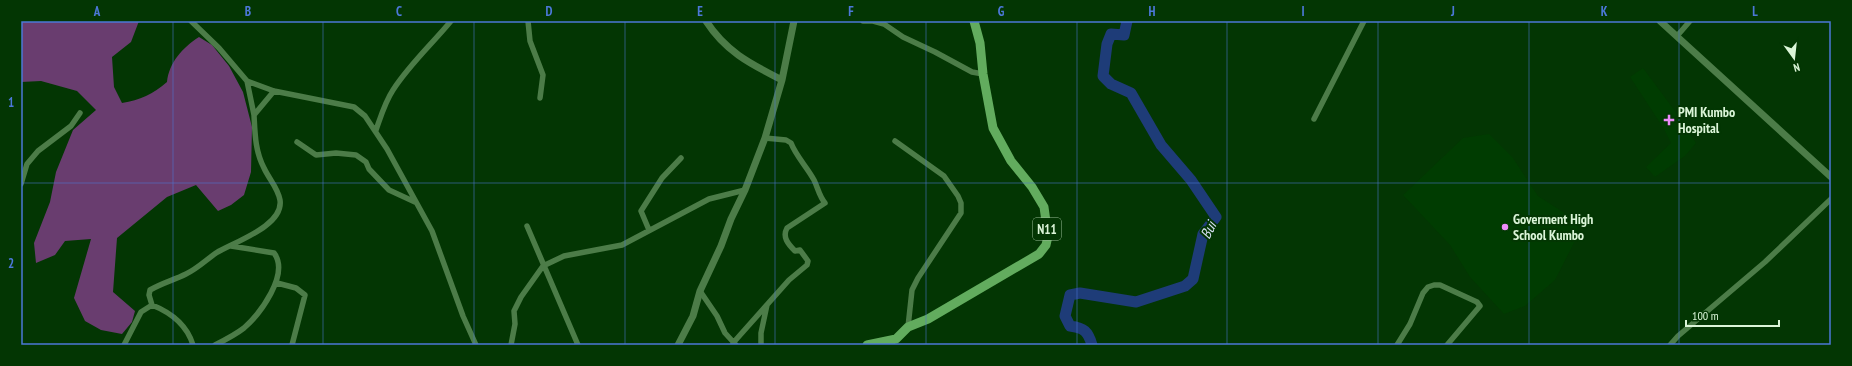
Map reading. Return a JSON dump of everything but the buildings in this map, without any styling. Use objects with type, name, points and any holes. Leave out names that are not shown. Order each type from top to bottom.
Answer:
[{"type":"highway","name":"N11","points":[[867,345],[896,339],[908,327],[928,319],[979,291],[1039,254],[1046,245],[1048,236],[1044,207],[1032,187],[1011,161],[993,128],[983,74],[980,43],[974,21]]},
{"type":"street","points":[[192,21],[219,48],[247,81],[254,115],[257,153],[278,192],[280,201],[280,209],[276,217],[259,231],[216,253],[186,275],[164,282],[150,290],[149,295],[152,306],[172,316],[182,324],[190,335],[193,345]]},
{"type":"street","points":[[376,130],[385,104],[392,91],[404,74],[431,46],[451,21]]},
{"type":"street","points":[[528,21],[530,41],[543,75],[540,98]]},
{"type":"street","points":[[706,21],[723,42],[740,58],[782,80]]},
{"type":"street","points":[[678,345],[693,316],[700,291],[745,190],[765,138],[782,80],[794,21]]},
{"type":"street","points":[[863,21],[872,21],[884,24],[903,37],[972,72],[983,74]]},
{"type":"street","points":[[1314,119],[1364,21]]},
{"type":"street","points":[[1660,21],[1831,177]]},
{"type":"street","points":[[1677,36],[1690,21]]},
{"type":"street","points":[[247,81],[274,91],[354,107],[365,116],[370,125],[376,130],[432,231],[462,316],[476,345]]},
{"type":"street","points":[[254,115],[274,91]]},
{"type":"street","points":[[21,184],[27,164],[34,155],[55,136],[71,126],[80,113]]},
{"type":"street","points":[[700,291],[717,316],[725,334],[735,344],[789,280],[807,265],[808,261],[800,250],[795,251],[784,237],[787,228],[825,203],[819,196],[815,182],[791,143],[765,138]]},
{"type":"street","points":[[896,141],[944,176],[962,203],[961,213],[918,278],[912,290],[908,327]]},
{"type":"street","points":[[297,142],[316,155],[336,153],[356,155],[366,162],[368,169],[389,190],[416,202]]},
{"type":"street","points":[[649,230],[641,211],[662,178],[681,158]]},
{"type":"street","points":[[511,345],[515,324],[514,311],[521,297],[543,266],[564,256],[617,246],[709,199],[745,190]]},
{"type":"street","points":[[1670,345],[1678,336],[1765,262],[1831,199]]},
{"type":"street","points":[[527,226],[578,345]]},
{"type":"street","points":[[215,345],[245,327],[265,302],[277,283],[278,262],[274,254],[231,246]]},
{"type":"street","points":[[277,283],[296,288],[304,295],[292,345]]},
{"type":"street","points":[[1397,345],[1410,324],[1423,292],[1434,285],[1458,292],[1477,302],[1480,306],[1447,345]]},
{"type":"street","points":[[761,345],[761,333],[767,305]]},
{"type":"street","points":[[124,345],[141,312],[152,306]]},
{"type":"shaded area","points":[[21,21],[139,21],[131,42],[112,57],[114,87],[122,103],[146,96],[167,82],[170,68],[177,56],[199,37],[212,45],[229,66],[243,92],[252,127],[251,172],[244,195],[231,205],[218,211],[196,185],[167,197],[117,238],[113,292],[135,311],[132,322],[122,334],[101,330],[85,321],[74,298],[91,239],[65,241],[55,255],[36,263],[34,243],[50,202],[56,172],[73,130],[96,110],[77,91],[41,81],[21,82]]},
{"type":"shaded area","name":"PMI Kumbo Hospital","points":[[1643,68],[1675,111],[1696,143],[1685,156],[1655,177],[1646,167],[1671,143],[1664,129],[1630,77]]},
{"type":"shaded area","name":"Goverment High School Kumbo","points":[[1489,134],[1513,158],[1538,196],[1577,221],[1578,233],[1555,280],[1525,306],[1504,314],[1470,277],[1450,245],[1403,195],[1463,138]]},
{"type":"waterway","name":"Bui","points":[[1092,345],[1087,333],[1082,329],[1070,326],[1065,316],[1070,295],[1080,293],[1136,302],[1185,286],[1193,279],[1203,234],[1216,217],[1191,180],[1161,145],[1131,93],[1111,84],[1103,76],[1107,44],[1111,34],[1124,35],[1127,21]]},
{"type":"place","name":"PMI Kumbo Hospital","points":[[1669,120]]},
{"type":"place","name":"Goverment High School Kumbo","points":[[1505,227]]}]
